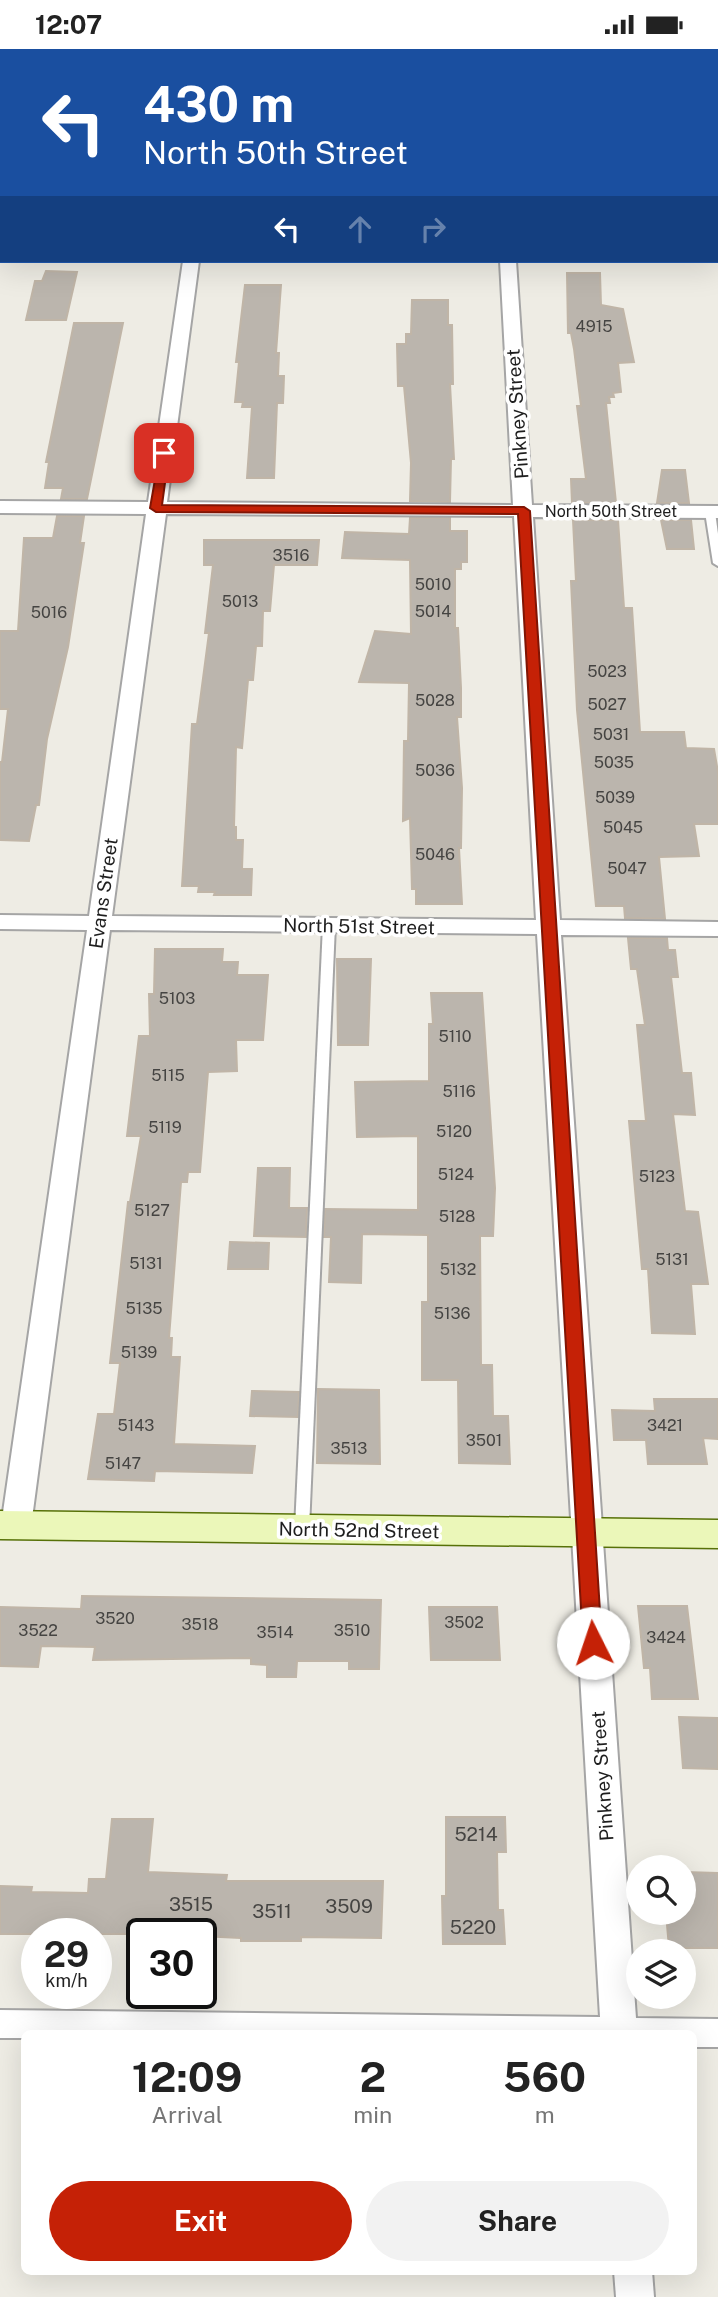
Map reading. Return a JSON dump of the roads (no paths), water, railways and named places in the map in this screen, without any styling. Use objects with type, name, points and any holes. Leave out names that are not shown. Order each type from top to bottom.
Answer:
[{"type":"main road","name":"North 52nd Street","points":[[8,1526],[718,1534]]},
{"type":"street","name":"Evans Street","points":[[8,1526],[99,923],[191,263]]},
{"type":"street","name":"Pinkney Street","points":[[508,263],[585,1532],[619,2030]]},
{"type":"street","name":"North 50th Street","points":[[0,507],[714,512]]},
{"type":"street","name":"North 51st Street","points":[[0,922],[718,929]]},
{"type":"street","points":[[0,2024],[413,2030]]},
{"type":"street","points":[[697,2033],[718,2033]]},
{"type":"street","points":[[633,2275],[635,2297]]},
{"type":"lane","points":[[714,512],[718,563]]},
{"type":"lane","points":[[302,1529],[329,925]]}]
